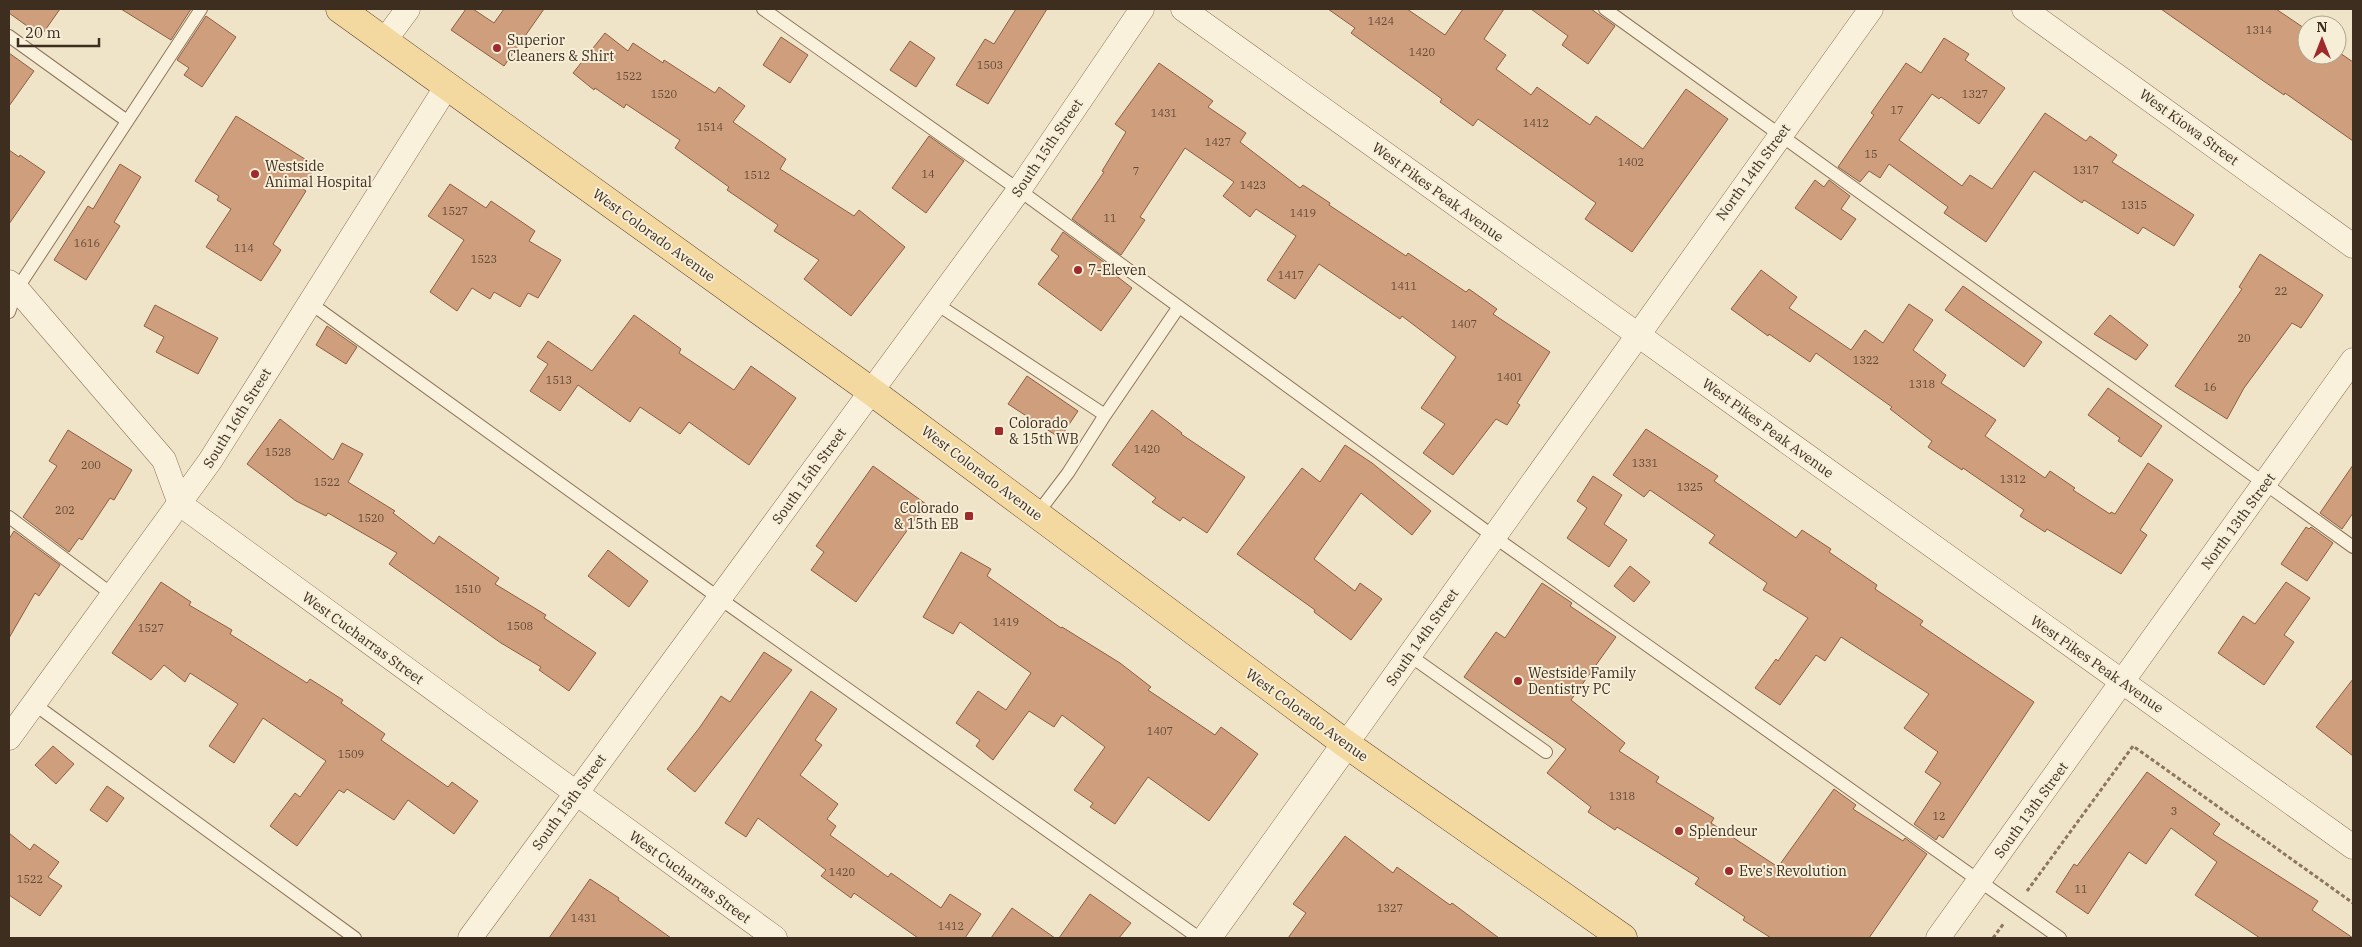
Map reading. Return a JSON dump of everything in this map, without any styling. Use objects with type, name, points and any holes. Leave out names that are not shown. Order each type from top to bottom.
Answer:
[{"type":"main road","name":"West Colorado Avenue","points":[[340,9],[871,391],[1346,744],[1623,938]]},
{"type":"street","points":[[385,40],[408,9]]},
{"type":"street","name":"South 15th Street","points":[[470,938],[1019,190],[1142,9]]},
{"type":"street","name":"West Pikes Peak Avenue","points":[[1183,9],[2353,847]]},
{"type":"street","name":"North 14th Street","points":[[1636,335],[1870,9]]},
{"type":"street","name":"West Kiowa Street","points":[[2024,9],[2353,246]]},
{"type":"street","name":"South 16th Street","points":[[9,738],[210,462],[447,86]]},
{"type":"street","points":[[13,285],[164,460],[180,504]]},
{"type":"street","name":"South 14th Street","points":[[1207,938],[1636,335]]},
{"type":"street","name":"North 13th Street","points":[[2123,682],[2353,360]]},
{"type":"street","name":"West Cucharras Street","points":[[180,504],[575,794],[775,938]]},
{"type":"street","name":"South 13th Street","points":[[1938,938],[2123,682]]},
{"type":"lane","points":[[9,312],[13,285],[127,121],[200,9]]},
{"type":"lane","points":[[763,9],[1019,190],[1178,308],[1493,536],[2060,938]]},
{"type":"lane","points":[[1605,9],[2353,547]]},
{"type":"lane","points":[[9,36],[127,121]]},
{"type":"lane","points":[[310,302],[720,598],[1199,938]]},
{"type":"lane","points":[[935,302],[1105,415]]},
{"type":"lane","points":[[1037,514],[1068,473],[1178,308]]},
{"type":"lane","points":[[9,517],[113,595]]},
{"type":"lane","points":[[1409,655],[1546,752]]},
{"type":"lane","points":[[34,704],[355,938]]},
{"type":"path","points":[[1993,938],[2133,746],[2353,903]]},
{"type":"building","points":[[9,9],[60,9],[41,36],[9,13]]},
{"type":"building","points":[[121,9],[191,9],[171,40]]},
{"type":"building","name":"Superior Cleaners & Shirt","points":[[466,9],[473,9],[494,23],[504,9],[544,9],[504,66],[451,30]]},
{"type":"building","points":[[1016,9],[1047,9],[988,104],[956,85],[985,39],[994,44]]},
{"type":"building","points":[[1328,9],[1407,9],[1445,35],[1463,9],[1504,9],[1484,39],[1506,55],[1496,69],[1531,95],[1537,87],[1590,125],[1596,116],[1643,149],[1686,89],[1728,119],[1632,252],[1585,219],[1596,203],[1478,119],[1473,126],[1440,102],[1442,99],[1351,33],[1355,28]]},
{"type":"building","points":[[1531,9],[1591,9],[1615,26],[1588,64],[1562,45],[1568,36]]},
{"type":"building","points":[[2161,9],[2276,9],[2297,23],[2297,65],[2347,65],[2347,58],[2353,62],[2353,141],[2285,93],[2284,95]]},
{"type":"building","points":[[206,16],[236,37],[202,87],[184,75],[189,68],[177,60]]},
{"type":"building","points":[[605,33],[628,51],[633,43],[663,63],[664,60],[715,93],[719,87],[745,106],[733,122],[786,159],[780,169],[854,216],[859,210],[905,247],[851,316],[804,279],[819,260],[774,231],[778,225],[727,190],[729,187],[675,148],[680,140],[626,104],[624,108],[595,88],[594,90],[573,73]]},
{"type":"building","points":[[781,37],[808,55],[790,83],[763,65]]},
{"type":"building","points":[[1944,38],[1969,54],[1965,60],[2005,88],[1979,124],[1941,97],[1939,99],[1932,94],[1899,140],[1962,186],[1970,175],[1992,189],[2045,113],[2086,141],[2090,136],[2117,155],[2112,162],[2194,215],[2174,246],[2143,227],[2138,234],[2084,200],[2082,203],[2034,171],[1986,242],[1944,213],[1948,207],[1889,164],[1880,178],[1869,171],[1860,182],[1838,167],[1874,115],[1871,113],[1906,63],[1921,73]]},
{"type":"building","points":[[910,41],[935,58],[916,87],[890,70]]},
{"type":"building","points":[[9,53],[34,71],[9,106]]},
{"type":"building","points":[[1159,63],[1213,101],[1208,107],[1246,133],[1240,142],[1300,188],[1303,185],[1330,203],[1329,205],[1406,256],[1408,253],[1466,292],[1469,289],[1497,309],[1493,314],[1550,352],[1517,403],[1520,405],[1507,425],[1496,419],[1453,475],[1423,453],[1445,424],[1421,408],[1456,357],[1402,316],[1400,319],[1319,264],[1295,299],[1267,280],[1296,236],[1256,209],[1250,217],[1223,196],[1234,182],[1185,148],[1140,217],[1145,220],[1121,255],[1072,219],[1104,172],[1102,171],[1126,132],[1115,124]]},
{"type":"building","name":"Westside Animal Hospital","points":[[236,116],[316,166],[302,188],[306,191],[273,244],[281,250],[261,281],[206,247],[231,209],[217,200],[219,196],[195,181]]},
{"type":"building","points":[[929,136],[964,161],[926,213],[892,188]]},
{"type":"building","points":[[9,150],[45,172],[9,224]]},
{"type":"building","points":[[120,164],[141,177],[114,222],[120,226],[86,280],[54,260],[88,206],[93,209]]},
{"type":"building","points":[[1815,180],[1824,187],[1829,180],[1850,196],[1841,209],[1856,219],[1841,240],[1795,208]]},
{"type":"building","points":[[450,184],[486,208],[491,201],[535,231],[529,241],[561,260],[538,298],[528,293],[520,307],[494,292],[490,299],[472,288],[457,311],[430,292],[464,240],[428,216]]},
{"type":"building","name":"7-Eleven","points":[[1063,232],[1112,268],[1110,271],[1132,288],[1101,331],[1038,284],[1059,256],[1051,250]]},
{"type":"building","points":[[2260,254],[2323,295],[2301,328],[2292,323],[2244,388],[2227,419],[2175,386],[2242,289],[2239,287]]},
{"type":"building","points":[[1761,270],[1797,297],[1789,308],[1851,350],[1865,330],[1883,343],[1909,304],[1933,320],[1913,350],[1946,375],[1941,383],[1996,420],[1985,436],[2045,478],[2050,471],[2075,488],[2073,490],[2110,514],[2111,512],[2115,514],[2148,463],[2173,480],[2140,530],[2147,535],[2121,574],[2047,529],[2045,532],[2020,516],[2024,510],[1963,468],[1962,470],[1928,447],[1932,441],[1890,409],[1892,407],[1816,353],[1810,362],[1769,334],[1768,336],[1731,309]]},
{"type":"building","points":[[1963,286],[2042,342],[2024,367],[1945,310]]},
{"type":"building","points":[[155,305],[218,338],[198,374],[156,352],[164,337],[144,326]]},
{"type":"building","points":[[634,315],[681,349],[679,353],[734,390],[751,366],[796,398],[749,465],[689,422],[680,434],[640,407],[630,422],[578,385],[560,411],[530,391],[548,364],[537,357],[548,341],[592,371]]},
{"type":"building","points":[[2110,315],[2148,345],[2136,360],[2094,334]]},
{"type":"building","points":[[327,326],[357,347],[346,364],[316,345]]},
{"type":"building","points":[[1027,376],[1078,411],[1060,438],[1008,404]]},
{"type":"building","points":[[2108,388],[2162,426],[2141,457],[2118,441],[2120,438],[2088,415]]},
{"type":"building","points":[[1152,410],[1181,434],[1245,477],[1207,533],[1183,517],[1180,521],[1152,502],[1156,498],[1112,465]]},
{"type":"building","points":[[280,419],[333,460],[342,443],[363,454],[348,482],[395,511],[393,513],[434,544],[439,536],[499,578],[495,584],[546,615],[544,618],[596,653],[569,691],[539,670],[541,667],[501,643],[389,564],[397,553],[328,513],[326,516],[296,501],[247,464]]},
{"type":"building","points":[[1646,429],[1718,476],[1714,481],[1796,538],[1802,530],[1831,549],[1829,552],[1877,585],[1875,589],[1923,621],[1920,625],[2034,702],[1943,838],[1939,835],[1936,840],[1914,824],[1941,783],[1925,772],[1938,752],[1904,728],[1929,694],[1841,637],[1825,661],[1816,655],[1780,705],[1755,688],[1776,659],[1778,661],[1808,618],[1763,590],[1767,583],[1709,543],[1715,535],[1650,490],[1644,497],[1613,475]]},
{"type":"building","points":[[68,430],[132,470],[114,500],[110,498],[82,540],[79,538],[69,552],[23,517],[57,466],[49,461]]},
{"type":"building","points":[[1345,445],[1372,463],[1431,511],[1412,535],[1361,493],[1314,559],[1355,591],[1360,583],[1382,599],[1351,640],[1314,612],[1315,610],[1237,554],[1302,468],[1320,482]]},
{"type":"building","points":[[2353,465],[2353,513],[2342,529],[2320,513]]},
{"type":"building","points":[[873,466],[926,504],[856,602],[811,570],[824,552],[816,546]]},
{"type":"building","points":[[1593,476],[1622,495],[1604,524],[1627,540],[1609,567],[1567,538],[1587,508],[1577,501]]},
{"type":"building","points":[[2306,527],[2309,529],[2311,527],[2333,543],[2307,581],[2281,564]]},
{"type":"building","points":[[14,531],[60,565],[39,596],[35,593],[9,638],[9,539]]},
{"type":"building","points":[[608,550],[648,581],[629,607],[588,576]]},
{"type":"building","points":[[961,552],[991,569],[987,576],[1061,628],[1120,663],[1151,687],[1148,690],[1215,735],[1221,727],[1258,754],[1209,821],[1148,777],[1115,824],[1090,807],[1093,803],[1074,790],[1105,747],[1062,715],[1054,727],[1029,711],[993,760],[976,746],[980,740],[956,723],[978,691],[1006,710],[1031,673],[960,622],[953,634],[923,617]]},
{"type":"building","points":[[1630,566],[1650,582],[1634,602],[1614,586]]},
{"type":"building","points":[[161,582],[191,602],[189,605],[232,630],[230,634],[307,683],[310,679],[343,700],[341,703],[385,734],[381,740],[448,787],[452,782],[478,801],[454,834],[408,800],[394,820],[347,789],[344,793],[339,790],[297,846],[270,826],[295,793],[300,797],[326,761],[263,718],[234,763],[209,746],[238,704],[190,673],[185,682],[164,665],[151,680],[112,653]]},
{"type":"building","points":[[2286,582],[2310,598],[2284,635],[2294,642],[2264,685],[2218,653],[2243,616],[2255,624]]},
{"type":"building","points":[[1542,583],[1572,603],[1570,606],[1616,637],[1571,700],[1625,743],[1619,751],[1659,777],[1656,782],[1714,818],[1711,823],[1778,867],[1834,789],[1856,805],[1853,809],[1903,841],[1905,838],[1927,854],[1869,938],[1771,938],[1743,920],[1745,917],[1695,884],[1699,878],[1617,827],[1615,830],[1588,812],[1591,807],[1547,773],[1566,749],[1464,677],[1496,632],[1505,638]]},
{"type":"building","points":[[764,652],[792,670],[695,792],[667,769],[700,727],[721,696],[730,702]]},
{"type":"building","points":[[2353,679],[2353,756],[2316,727]]},
{"type":"building","points":[[811,691],[837,709],[815,740],[822,745],[800,775],[838,804],[827,819],[836,826],[830,835],[888,877],[891,873],[941,908],[950,894],[981,914],[965,938],[918,938],[854,893],[851,898],[821,876],[826,870],[758,818],[746,837],[725,823]]},
{"type":"building","points":[[53,746],[74,764],[56,784],[35,765]]},
{"type":"building","points":[[2147,772],[2220,824],[2213,834],[2318,901],[2312,910],[2353,938],[2260,938],[2195,895],[2217,862],[2171,828],[2146,864],[2129,852],[2088,914],[2056,892],[2074,864],[2077,866]]},
{"type":"building","points":[[107,786],[124,798],[107,822],[90,810]]},
{"type":"building","points":[[9,833],[30,850],[34,844],[59,862],[48,877],[62,886],[40,916],[9,895]]},
{"type":"building","points":[[1345,836],[1393,873],[1397,867],[1450,905],[1452,903],[1499,938],[1288,938],[1306,913],[1293,904]]},
{"type":"building","points":[[590,879],[619,898],[618,900],[671,938],[549,938]]},
{"type":"building","points":[[1090,894],[1131,923],[1119,938],[1059,938]]},
{"type":"building","points":[[1012,908],[1055,938],[991,938]]},
{"type":"place","name":"Superior Cleaners & Shirt","points":[[497,48]]},
{"type":"place","name":"Westside Animal Hospital","points":[[255,174]]},
{"type":"place","name":"7-Eleven","points":[[1078,270]]},
{"type":"place","name":"Colorado & 15th WB","points":[[999,431]]},
{"type":"place","name":"Colorado & 15th EB","points":[[969,516]]},
{"type":"place","name":"Westside Family Dentistry PC","points":[[1518,681]]},
{"type":"place","name":"Splendeur","points":[[1679,831]]},
{"type":"place","name":"Eve's Revolution","points":[[1729,871]]}]
